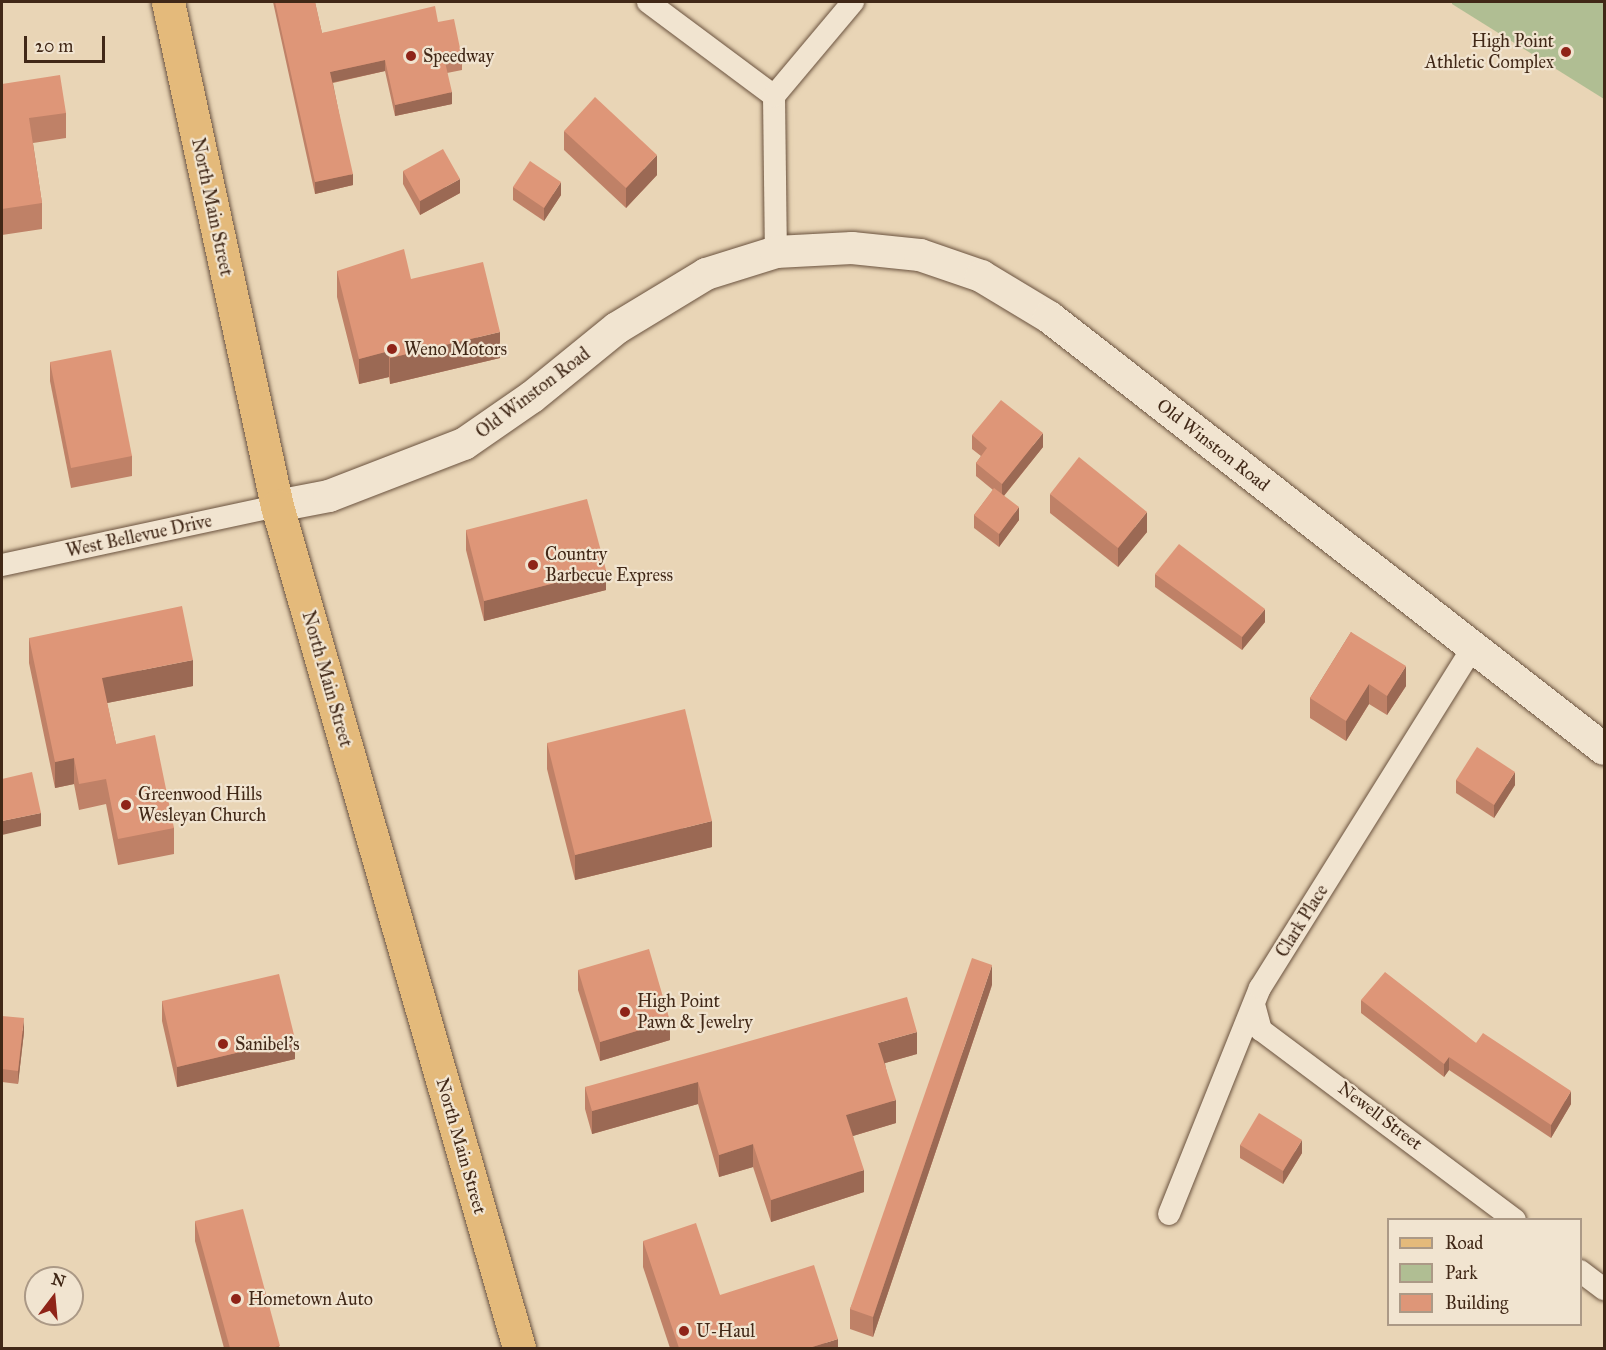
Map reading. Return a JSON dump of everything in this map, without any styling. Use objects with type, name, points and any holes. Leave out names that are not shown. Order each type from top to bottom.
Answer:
[{"type":"main road","name":"North Main Street","points":[[168,2],[277,506],[519,1348]]},
{"type":"street","points":[[648,2],[774,96]]},
{"type":"street","points":[[776,252],[774,96],[853,2]]},
{"type":"street","name":"Old Winston Road","points":[[277,506],[329,496],[464,444],[663,299],[706,274],[776,252],[852,248],[920,255],[981,276],[1049,317],[1605,749]]},
{"type":"street","name":"West Bellevue Drive","points":[[2,565],[277,506]]},
{"type":"street","name":"Clark Place","points":[[1169,1214],[1255,1008],[1260,988],[1473,647]]},
{"type":"street","name":"Newell Street","points":[[1255,1008],[1261,1030],[1512,1218]]},
{"type":"street","points":[[1582,1272],[1605,1289]]},
{"type":"green space","name":"High Point Athletic Complex","points":[[1452,2],[1604,2],[1604,99],[1452,4]]},
{"type":"building","points":[[275,2],[315,2],[322,33],[435,6],[438,22],[454,19],[462,58],[445,62],[452,92],[395,105],[385,60],[330,72],[353,174],[315,182]]},
{"type":"building","points":[[60,75],[66,113],[29,118],[42,203],[2,209],[2,84]]},
{"type":"building","points":[[595,97],[657,155],[626,188],[564,131]]},
{"type":"building","points":[[443,149],[460,179],[420,201],[403,171]]},
{"type":"building","points":[[530,161],[561,182],[544,208],[513,187]]},
{"type":"building","points":[[404,249],[411,279],[483,262],[500,332],[390,358],[389,351],[359,359],[337,271]]},
{"type":"building","points":[[111,350],[132,456],[71,468],[50,362]]},
{"type":"building","points":[[1001,400],[1043,433],[1002,484],[976,463],[987,448],[972,435]]},
{"type":"building","points":[[1079,457],[1147,512],[1118,548],[1050,494]]},
{"type":"building","points":[[994,488],[1019,507],[999,534],[974,515]]},
{"type":"building","points":[[587,499],[606,570],[484,601],[466,530]]},
{"type":"building","points":[[1179,544],[1265,609],[1242,637],[1155,574]]},
{"type":"building","points":[[182,606],[193,660],[102,678],[116,744],[155,735],[174,828],[118,839],[106,779],[79,784],[74,758],[55,762],[29,638]]},
{"type":"building","points":[[1351,632],[1406,666],[1387,696],[1369,684],[1346,721],[1310,698]]},
{"type":"building","points":[[685,709],[712,821],[575,855],[547,743]]},
{"type":"building","points":[[1477,747],[1515,772],[1494,805],[1456,780]]},
{"type":"building","points":[[32,772],[41,813],[2,821],[2,779]]},
{"type":"building","points":[[649,949],[670,1021],[600,1042],[578,970]]},
{"type":"building","points":[[972,958],[992,965],[873,1317],[850,1309]]},
{"type":"building","points":[[1385,972],[1476,1043],[1483,1033],[1571,1091],[1551,1125],[1449,1057],[1444,1064],[1361,1000]]},
{"type":"building","points":[[279,974],[295,1039],[177,1067],[162,1001]]},
{"type":"building","points":[[907,997],[917,1032],[878,1043],[896,1100],[846,1115],[864,1170],[771,1200],[753,1144],[719,1155],[698,1082],[592,1111],[585,1087]]},
{"type":"building","points":[[2,1016],[24,1018],[18,1071],[2,1069]]},
{"type":"building","points":[[1259,1113],[1302,1140],[1283,1171],[1240,1145]]},
{"type":"building","points":[[243,1209],[280,1346],[230,1348],[195,1221]]},
{"type":"building","points":[[696,1223],[720,1295],[814,1265],[838,1339],[809,1348],[679,1348],[643,1241]]},
{"type":"place","name":"High Point Athletic Complex","points":[[1566,52]]},
{"type":"place","name":"Speedway","points":[[411,56]]},
{"type":"place","name":"Weno Motors","points":[[392,349]]},
{"type":"place","name":"Country Barbecue Express","points":[[533,565]]},
{"type":"place","name":"Greenwood Hills Wesleyan Church","points":[[126,805]]},
{"type":"place","name":"High Point Pawn & Jewelry","points":[[625,1012]]},
{"type":"place","name":"Sanibel's","points":[[223,1044]]},
{"type":"place","name":"Hometown Auto","points":[[236,1299]]},
{"type":"place","name":"U-Haul","points":[[684,1331]]}]
